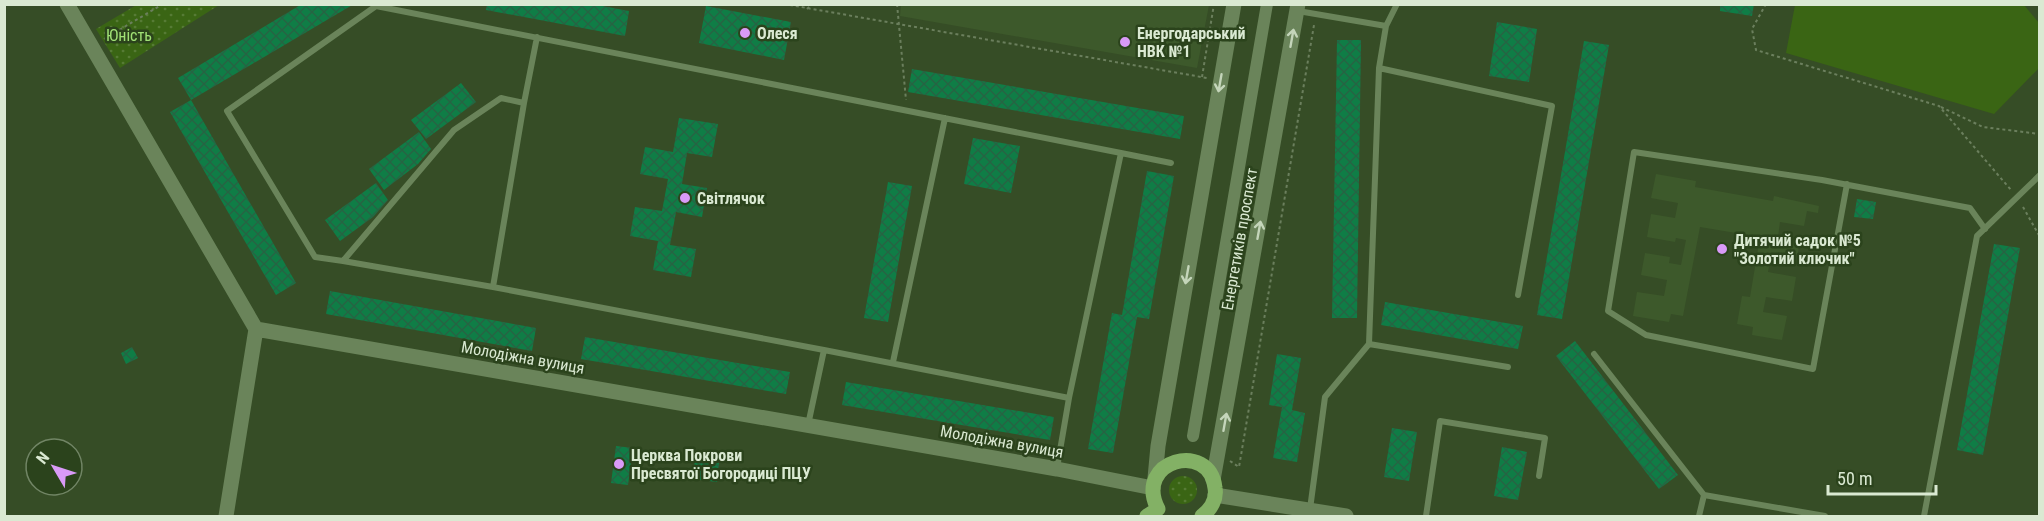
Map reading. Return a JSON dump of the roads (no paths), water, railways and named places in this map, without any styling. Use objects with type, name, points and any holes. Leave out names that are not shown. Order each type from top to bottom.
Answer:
[{"type":"main road","points":[[1157,514],[1154,483],[1161,469],[1180,460],[1200,464],[1214,487],[1213,504],[1202,516]]},
{"type":"street","points":[[67,4],[256,329],[226,516]]},
{"type":"street","points":[[1154,483],[1160,434],[1234,4]]},
{"type":"street","points":[[1193,436],[1267,4]]},
{"type":"street","name":"Енергетиків проспект","points":[[1214,487],[1298,8]]},
{"type":"street","name":"Молодіжна вулиця","points":[[256,329],[1057,469],[1154,483]]},
{"type":"street","points":[[1214,487],[1310,510],[1346,516]]},
{"type":"lane","points":[[1310,510],[1325,397],[1369,344],[1379,68],[1386,26],[1397,4]]},
{"type":"lane","points":[[1069,398],[892,362],[493,287],[315,257],[226,111],[376,6],[1171,163]]},
{"type":"lane","points":[[1298,8],[1316,14],[1386,26]]},
{"type":"lane","points":[[493,287],[537,37]]},
{"type":"lane","points":[[1379,68],[1552,106],[1518,296]]},
{"type":"lane","points":[[343,261],[454,130],[501,98],[524,103]]},
{"type":"lane","points":[[892,362],[945,118]]},
{"type":"lane","points":[[1847,184],[1813,369],[1647,335],[1608,311],[1634,152],[1847,184],[1970,208],[1985,228]]},
{"type":"lane","points":[[1057,469],[1069,398],[1120,153]]},
{"type":"lane","points":[[1924,516],[1977,236],[2040,175]]},
{"type":"lane","points":[[1369,344],[1508,367]]},
{"type":"lane","points":[[808,425],[824,350]]},
{"type":"lane","points":[[1594,354],[1704,495],[1825,516]]},
{"type":"lane","points":[[1426,516],[1440,422],[1545,438],[1539,476]]},
{"type":"lane","points":[[1699,516],[1704,495]]},
{"type":"place","name":"Олеся","points":[[745,33]]},
{"type":"place","name":"Енергодарський НВК №1","points":[[1125,42]]},
{"type":"place","name":"Світлячок","points":[[685,198]]},
{"type":"place","name":"Дитячий садок №5 \"Золотий ключик\"","points":[[1722,249]]},
{"type":"place","name":"Церква Покрови Пресвятої Богородиці ПЦУ","points":[[619,464]]},
{"type":"park label","name":"Юність","points":[[129,35]]}]
